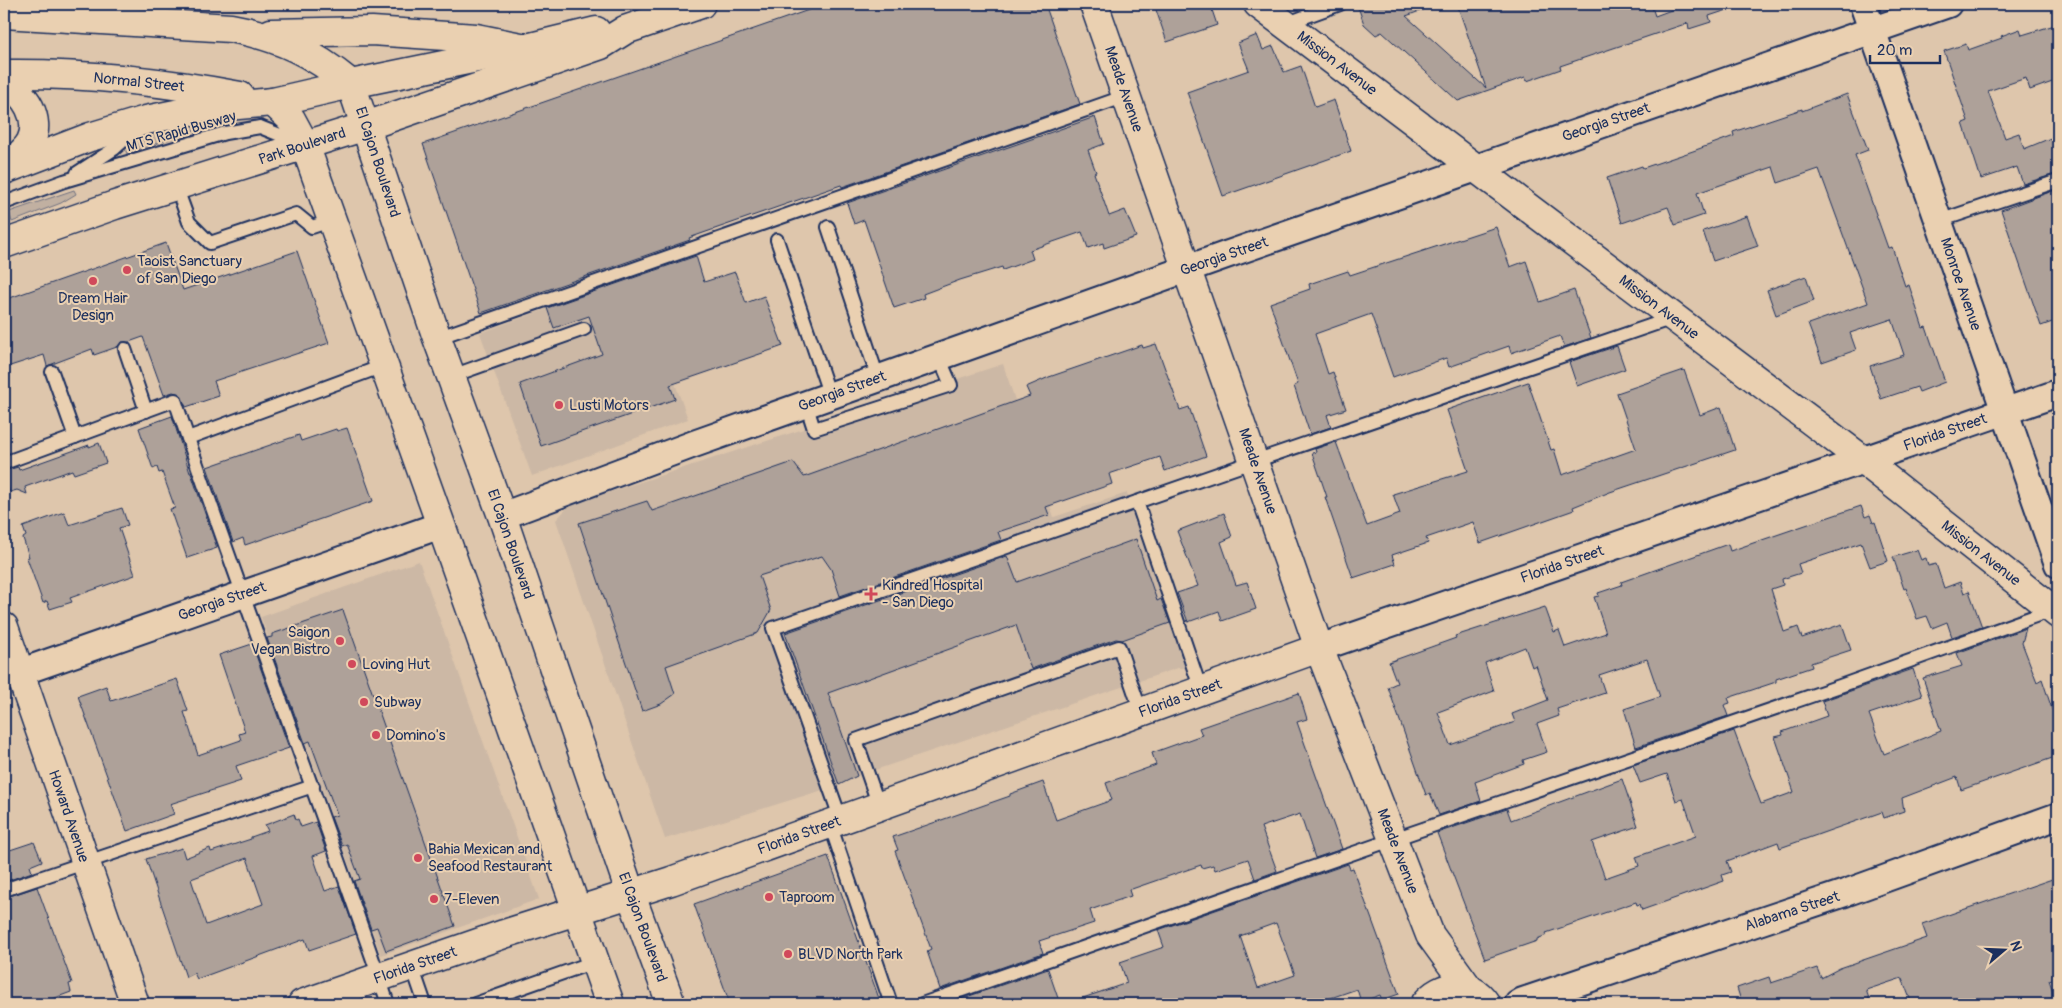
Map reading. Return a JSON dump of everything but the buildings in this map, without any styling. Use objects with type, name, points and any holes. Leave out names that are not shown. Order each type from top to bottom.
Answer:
[{"type":"main road","name":"Park Boulevard","points":[[4,244],[176,186],[366,126],[601,45],[665,10],[701,4]]},
{"type":"main road","name":"Meade Avenue","points":[[1094,4],[1319,648],[1430,935],[1478,996]]},
{"type":"main road","name":"Mission Avenue","points":[[1258,4],[1863,460],[2056,611]]},
{"type":"main road","points":[[4,14],[232,28],[262,33],[363,30],[476,38],[526,48]]},
{"type":"main road","name":"Park Boulevard","points":[[4,169],[90,137],[146,120],[205,108],[273,102],[526,48],[596,31],[626,30]]},
{"type":"main road","points":[[262,33],[309,53],[351,84]]},
{"type":"main road","name":"Normal Street","points":[[4,74],[57,73],[212,91],[273,102]]},
{"type":"main road","name":"El Cajon Boulevard","points":[[351,84],[437,338],[502,516],[631,894],[671,1004]]},
{"type":"main road","points":[[4,85],[12,87],[29,106],[35,124],[31,142],[4,169]]},
{"type":"main road","points":[[273,102],[291,120],[305,145],[610,1004]]},
{"type":"main road","name":"Howard Avenue","points":[[4,627],[12,675],[86,863],[135,1004]]},
{"type":"main road","name":"Florida Street","points":[[302,1004],[504,934],[631,894],[1319,648]]},
{"type":"main road","name":"Meade Avenue","points":[[1428,1001],[1430,935]]},
{"type":"main road","points":[[1428,1001],[1445,988],[1453,986],[1478,996]]},
{"type":"street","name":"Monroe Avenue","points":[[1863,4],[2058,564]]},
{"type":"street","name":"Georgia Street","points":[[502,516],[878,378],[1475,167],[1948,4]]},
{"type":"street","name":"Florida Street","points":[[1319,648],[2058,393]]},
{"type":"street","name":"Georgia Street","points":[[12,675],[441,524]]},
{"type":"street","name":"Alabama Street","points":[[1478,996],[1521,1002],[1845,893],[2058,816]]},
{"type":"lane","points":[[1285,24],[1340,4]]},
{"type":"lane","points":[[437,338],[1126,96]]},
{"type":"lane","name":"MTS Rapid Busway","points":[[64,181],[114,149],[146,120]]},
{"type":"lane","name":"MTS Rapid Busway","points":[[4,203],[64,181],[225,133],[260,127],[305,145]]},
{"type":"lane","points":[[1938,222],[2058,181]]},
{"type":"lane","points":[[176,186],[189,222],[210,243],[296,214],[312,227],[333,220]]},
{"type":"lane","points":[[828,226],[878,378]]},
{"type":"lane","points":[[777,240],[830,396]]},
{"type":"lane","points":[[892,1004],[773,628],[1673,318]]},
{"type":"lane","points":[[452,376],[584,329]]},
{"type":"lane","points":[[125,349],[146,411]]},
{"type":"lane","points":[[806,404],[814,429],[951,385],[939,357]]},
{"type":"lane","points":[[188,438],[383,366]]},
{"type":"lane","points":[[52,372],[75,437]]},
{"type":"lane","points":[[4,463],[175,400],[241,594],[313,786],[388,1004]]},
{"type":"lane","points":[[1137,502],[1201,690]]},
{"type":"lane","points":[[922,1004],[2056,611]]},
{"type":"lane","points":[[879,806],[856,740],[1119,647],[1141,712]]},
{"type":"lane","points":[[4,890],[313,786]]},
{"type":"lane","points":[[474,1004],[594,962]]},
{"type":"lane","points":[[412,966],[425,1004]]},
{"type":"shaded area","points":[[207,114],[220,121],[127,154],[125,149],[142,137]]},
{"type":"shaded area","points":[[74,190],[76,194],[61,203],[12,222],[9,212]]},
{"type":"shaded area","points":[[636,277],[688,419],[532,476],[480,333]]},
{"type":"shaded area","name":"Kindred Hospital - San Diego","points":[[1003,364],[1054,517],[1127,493],[1187,668],[1178,668],[857,776],[839,785],[665,839],[556,520],[570,505]]},
{"type":"shaded area","points":[[419,561],[539,899],[381,955],[261,617]]},
{"type":"place","name":"Taoist Sanctuary of San Diego","points":[[127,270]]},
{"type":"place","name":"Dream Hair Design","points":[[93,281]]},
{"type":"place","name":"Lusti Motors","points":[[559,405]]},
{"type":"place","name":"Kindred Hospital - San Diego","points":[[871,594]]},
{"type":"place","name":"Saigon Vegan Bistro","points":[[340,641]]},
{"type":"place","name":"Loving Hut","points":[[352,664]]},
{"type":"place","name":"Subway","points":[[364,702]]},
{"type":"place","name":"Domino's","points":[[376,735]]},
{"type":"place","name":"Bahia Mexican and Seafood Restaurant","points":[[418,858]]},
{"type":"place","name":"Taproom","points":[[769,897]]},
{"type":"place","name":"7-Eleven","points":[[434,899]]},
{"type":"place","name":"BLVD North Park","points":[[788,954]]}]
